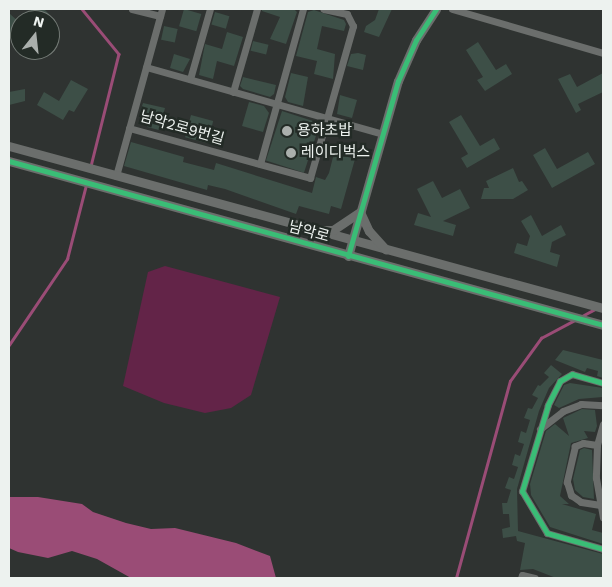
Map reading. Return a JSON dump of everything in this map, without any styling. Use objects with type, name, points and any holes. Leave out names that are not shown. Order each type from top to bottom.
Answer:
[{"type":"street","name":"남악2로9번길","points":[[132,9],[161,12],[129,128],[310,178],[353,26],[347,14],[324,9]]},
{"type":"street","points":[[190,79],[210,9]]},
{"type":"street","points":[[233,92],[257,9]]},
{"type":"street","points":[[260,164],[303,9]]},
{"type":"street","points":[[348,256],[382,134],[406,60],[436,9]]},
{"type":"street","points":[[452,9],[603,53]]},
{"type":"street","points":[[146,67],[382,134]]},
{"type":"street","points":[[113,175],[129,128]]},
{"type":"street","name":"남악로","points":[[9,146],[603,308]]},
{"type":"street","name":"남악로","points":[[9,161],[603,325]]},
{"type":"street","points":[[312,230],[333,230],[360,212]]},
{"type":"street","points":[[360,212],[369,231],[386,250]]},
{"type":"street","points":[[603,383],[572,374],[560,381],[540,429],[522,490],[530,507],[547,533],[603,549]]},
{"type":"street","points":[[540,429],[563,411],[581,404],[603,405]]},
{"type":"street","points":[[603,424],[597,445],[599,505],[603,517]]},
{"type":"street","points":[[597,445],[583,442],[575,446],[567,482],[571,494],[581,502],[599,505]]},
{"type":"street","points":[[521,578],[522,575],[535,578]]},
{"type":"shaded area","points":[[165,266],[280,297],[251,395],[231,408],[205,413],[164,403],[123,386],[148,272]]},
{"type":"shaded area","points":[[9,497],[38,497],[82,504],[93,512],[126,523],[151,529],[175,528],[236,543],[270,556],[276,578],[131,578],[97,559],[72,551],[48,558],[18,552],[9,548]]},
{"type":"building","points":[[184,9],[201,14],[196,31],[179,26]]},
{"type":"building","points":[[262,9],[294,9],[297,12],[286,44],[270,39],[280,17],[262,11]]},
{"type":"building","points":[[379,9],[392,9],[379,37],[364,32],[366,26],[375,20]]},
{"type":"building","points":[[314,10],[344,20],[346,24],[344,31],[322,26],[317,49],[335,54],[333,79],[314,74],[317,61],[296,56],[308,12]]},
{"type":"building","points":[[215,12],[229,16],[226,29],[211,24]]},
{"type":"building","points":[[9,13],[10,33],[9,32]]},
{"type":"building","points":[[164,26],[178,29],[175,43],[161,40]]},
{"type":"building","points":[[227,32],[243,37],[234,66],[217,61],[213,79],[199,75],[205,44],[222,49]]},
{"type":"building","points":[[253,41],[269,45],[266,55],[251,51]]},
{"type":"building","points":[[478,42],[496,70],[506,64],[512,74],[485,91],[477,80],[483,77],[466,50]]},
{"type":"building","points":[[174,54],[190,59],[183,72],[170,68]]},
{"type":"building","points":[[351,54],[366,55],[363,70],[347,66]]},
{"type":"building","points":[[291,73],[308,77],[303,106],[288,102],[285,97]]},
{"type":"building","points":[[603,73],[603,92],[578,104],[581,110],[576,113],[558,79],[570,74],[577,87]]},
{"type":"building","points":[[243,77],[276,85],[274,94],[270,97],[243,89],[240,86]]},
{"type":"building","points":[[71,80],[88,89],[74,112],[69,110],[63,120],[37,105],[44,92],[59,101]]},
{"type":"building","points":[[25,89],[25,101],[9,105],[9,92]]},
{"type":"building","points":[[340,95],[357,100],[352,118],[337,114]]},
{"type":"building","points":[[249,102],[264,106],[269,113],[263,132],[242,126]]},
{"type":"building","points":[[143,103],[165,108],[159,130],[147,127],[151,115],[140,112]]},
{"type":"building","points":[[282,111],[320,123],[304,173],[266,160]]},
{"type":"building","points":[[191,115],[213,121],[207,143],[185,137]]},
{"type":"building","points":[[461,115],[480,146],[494,138],[500,149],[467,168],[461,158],[468,154],[449,122]]},
{"type":"building","points":[[131,142],[184,157],[183,162],[214,170],[216,163],[312,193],[316,177],[325,180],[329,173],[334,153],[355,159],[341,209],[331,206],[329,214],[299,206],[296,214],[225,189],[208,185],[207,190],[124,166]]},
{"type":"building","points":[[545,148],[557,169],[588,152],[595,164],[552,188],[533,155]]},
{"type":"building","points":[[513,168],[519,182],[522,181],[528,190],[513,199],[481,199],[484,188],[489,188],[486,181]]},
{"type":"building","points":[[433,181],[442,198],[460,189],[470,208],[443,221],[456,225],[453,236],[414,225],[418,213],[431,217],[417,189]]},
{"type":"building","points":[[531,215],[542,236],[561,225],[566,235],[552,242],[550,252],[560,255],[557,267],[514,253],[517,243],[527,246],[530,236],[521,221]]},
{"type":"building","points":[[563,350],[603,360],[603,378],[597,376],[598,371],[587,368],[585,372],[555,360]]},
{"type":"building","points":[[551,365],[562,374],[549,388],[539,411],[517,489],[518,531],[603,554],[603,578],[556,578],[533,569],[520,570],[525,543],[517,541],[516,536],[503,538],[502,529],[510,527],[509,514],[503,514],[502,503],[507,503],[511,490],[505,488],[509,477],[514,479],[518,467],[512,465],[515,454],[520,456],[524,444],[518,442],[521,431],[526,433],[530,420],[524,418],[528,408],[532,409],[538,398],[532,395],[538,385],[540,386],[549,377],[544,373]]},
{"type":"building","points":[[570,383],[603,388],[603,397],[579,399],[559,408],[554,405],[564,385]]},
{"type":"building","points":[[582,409],[595,410],[597,426],[595,432],[584,431],[588,438],[571,443],[560,496],[569,504],[562,504],[596,514],[592,530],[603,533],[603,544],[550,527],[531,495],[530,484],[546,431],[555,424],[569,436],[563,418]]},
{"type":"building","points":[[584,448],[592,450],[594,499],[583,497],[575,490],[573,479],[580,450]]},
{"type":"waterway","points":[[82,9],[119,54],[91,166]]},
{"type":"waterway","points":[[9,345],[67,259],[86,185]]},
{"type":"waterway","points":[[582,316],[595,309]]},
{"type":"waterway","points":[[456,578],[510,381],[541,338],[575,320]]},
{"type":"cycle path","points":[[348,256],[398,81],[416,40],[436,9]]},
{"type":"cycle path","points":[[9,161],[603,325]]},
{"type":"cycle path","points":[[603,383],[572,374],[560,381],[548,405],[522,491],[547,533],[603,549]]},
{"type":"place","name":"용하초밥","points":[[287,131]]},
{"type":"place","name":"레이디벅스","points":[[291,153]]}]
